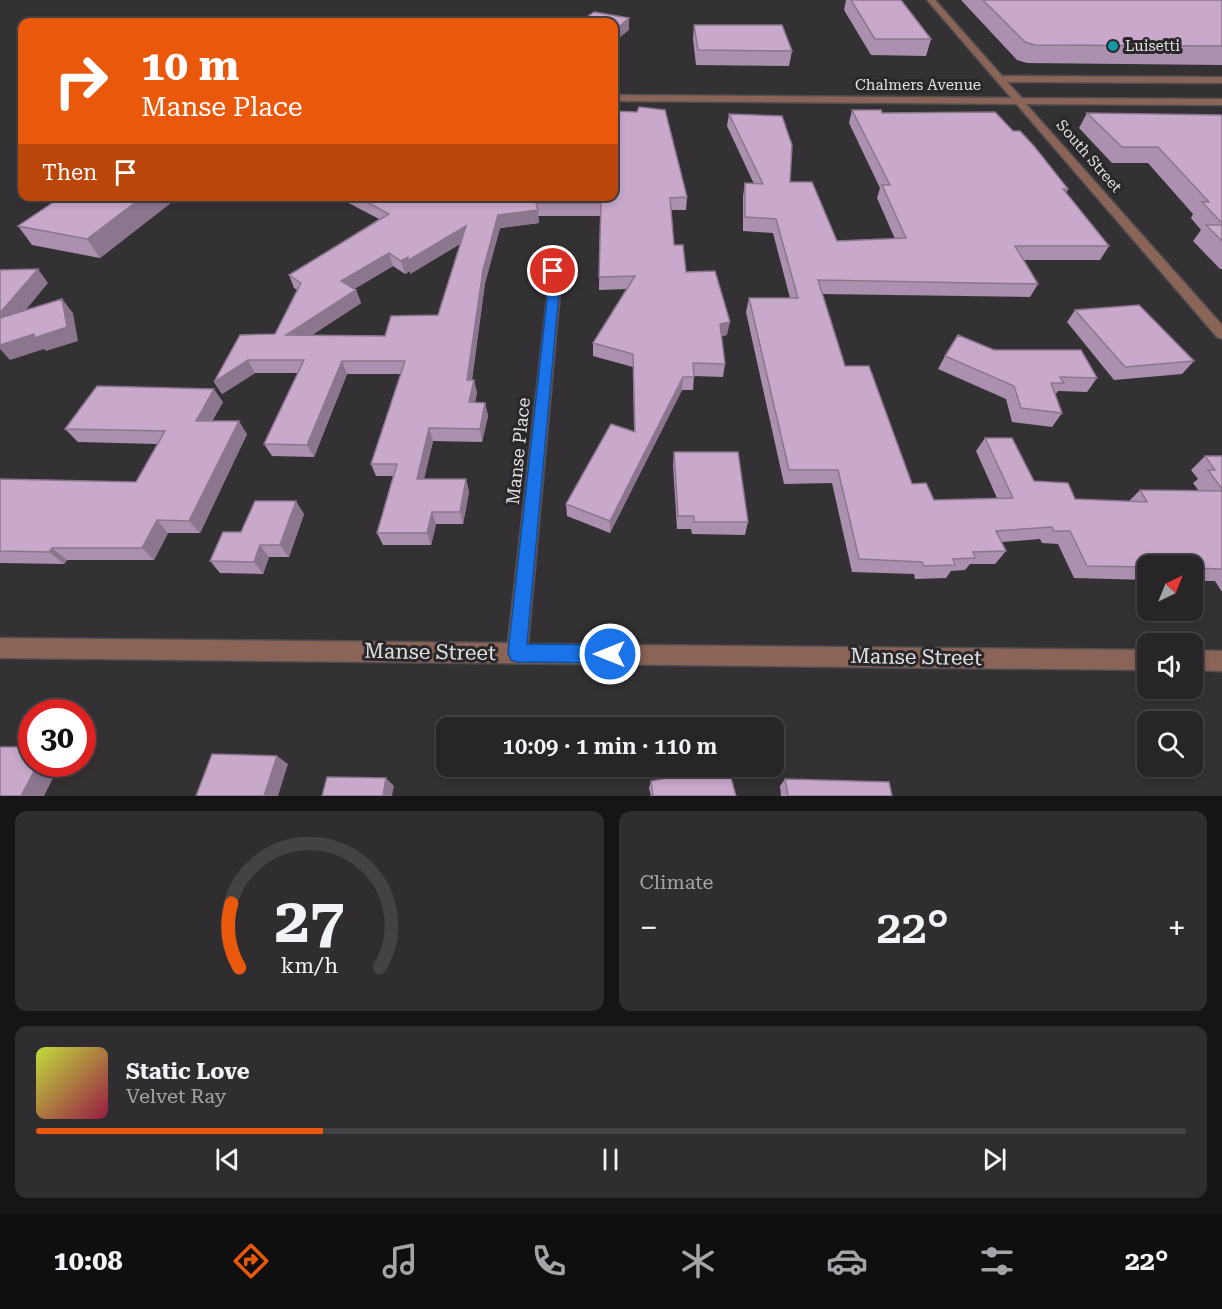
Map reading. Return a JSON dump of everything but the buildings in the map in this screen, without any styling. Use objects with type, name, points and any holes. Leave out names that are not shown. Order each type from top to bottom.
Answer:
[{"type":"street","name":"South Street","points":[[931,0],[1222,334]]},
{"type":"street","name":"Chalmers Avenue","points":[[999,79],[1222,80]]},
{"type":"street","name":"Chalmers Avenue","points":[[618,98],[1222,102]]},
{"type":"street","name":"Manse Place","points":[[517,653],[555,281],[553,271],[543,255]]},
{"type":"street","name":"Manse Street","points":[[0,648],[1137,660]]},
{"type":"street","points":[[1203,660],[1222,660]]},
{"type":"place","name":"Luisetti","points":[[1113,46]]},
{"type":"route","points":[[553,271],[555,281],[517,653],[610,654]]}]
